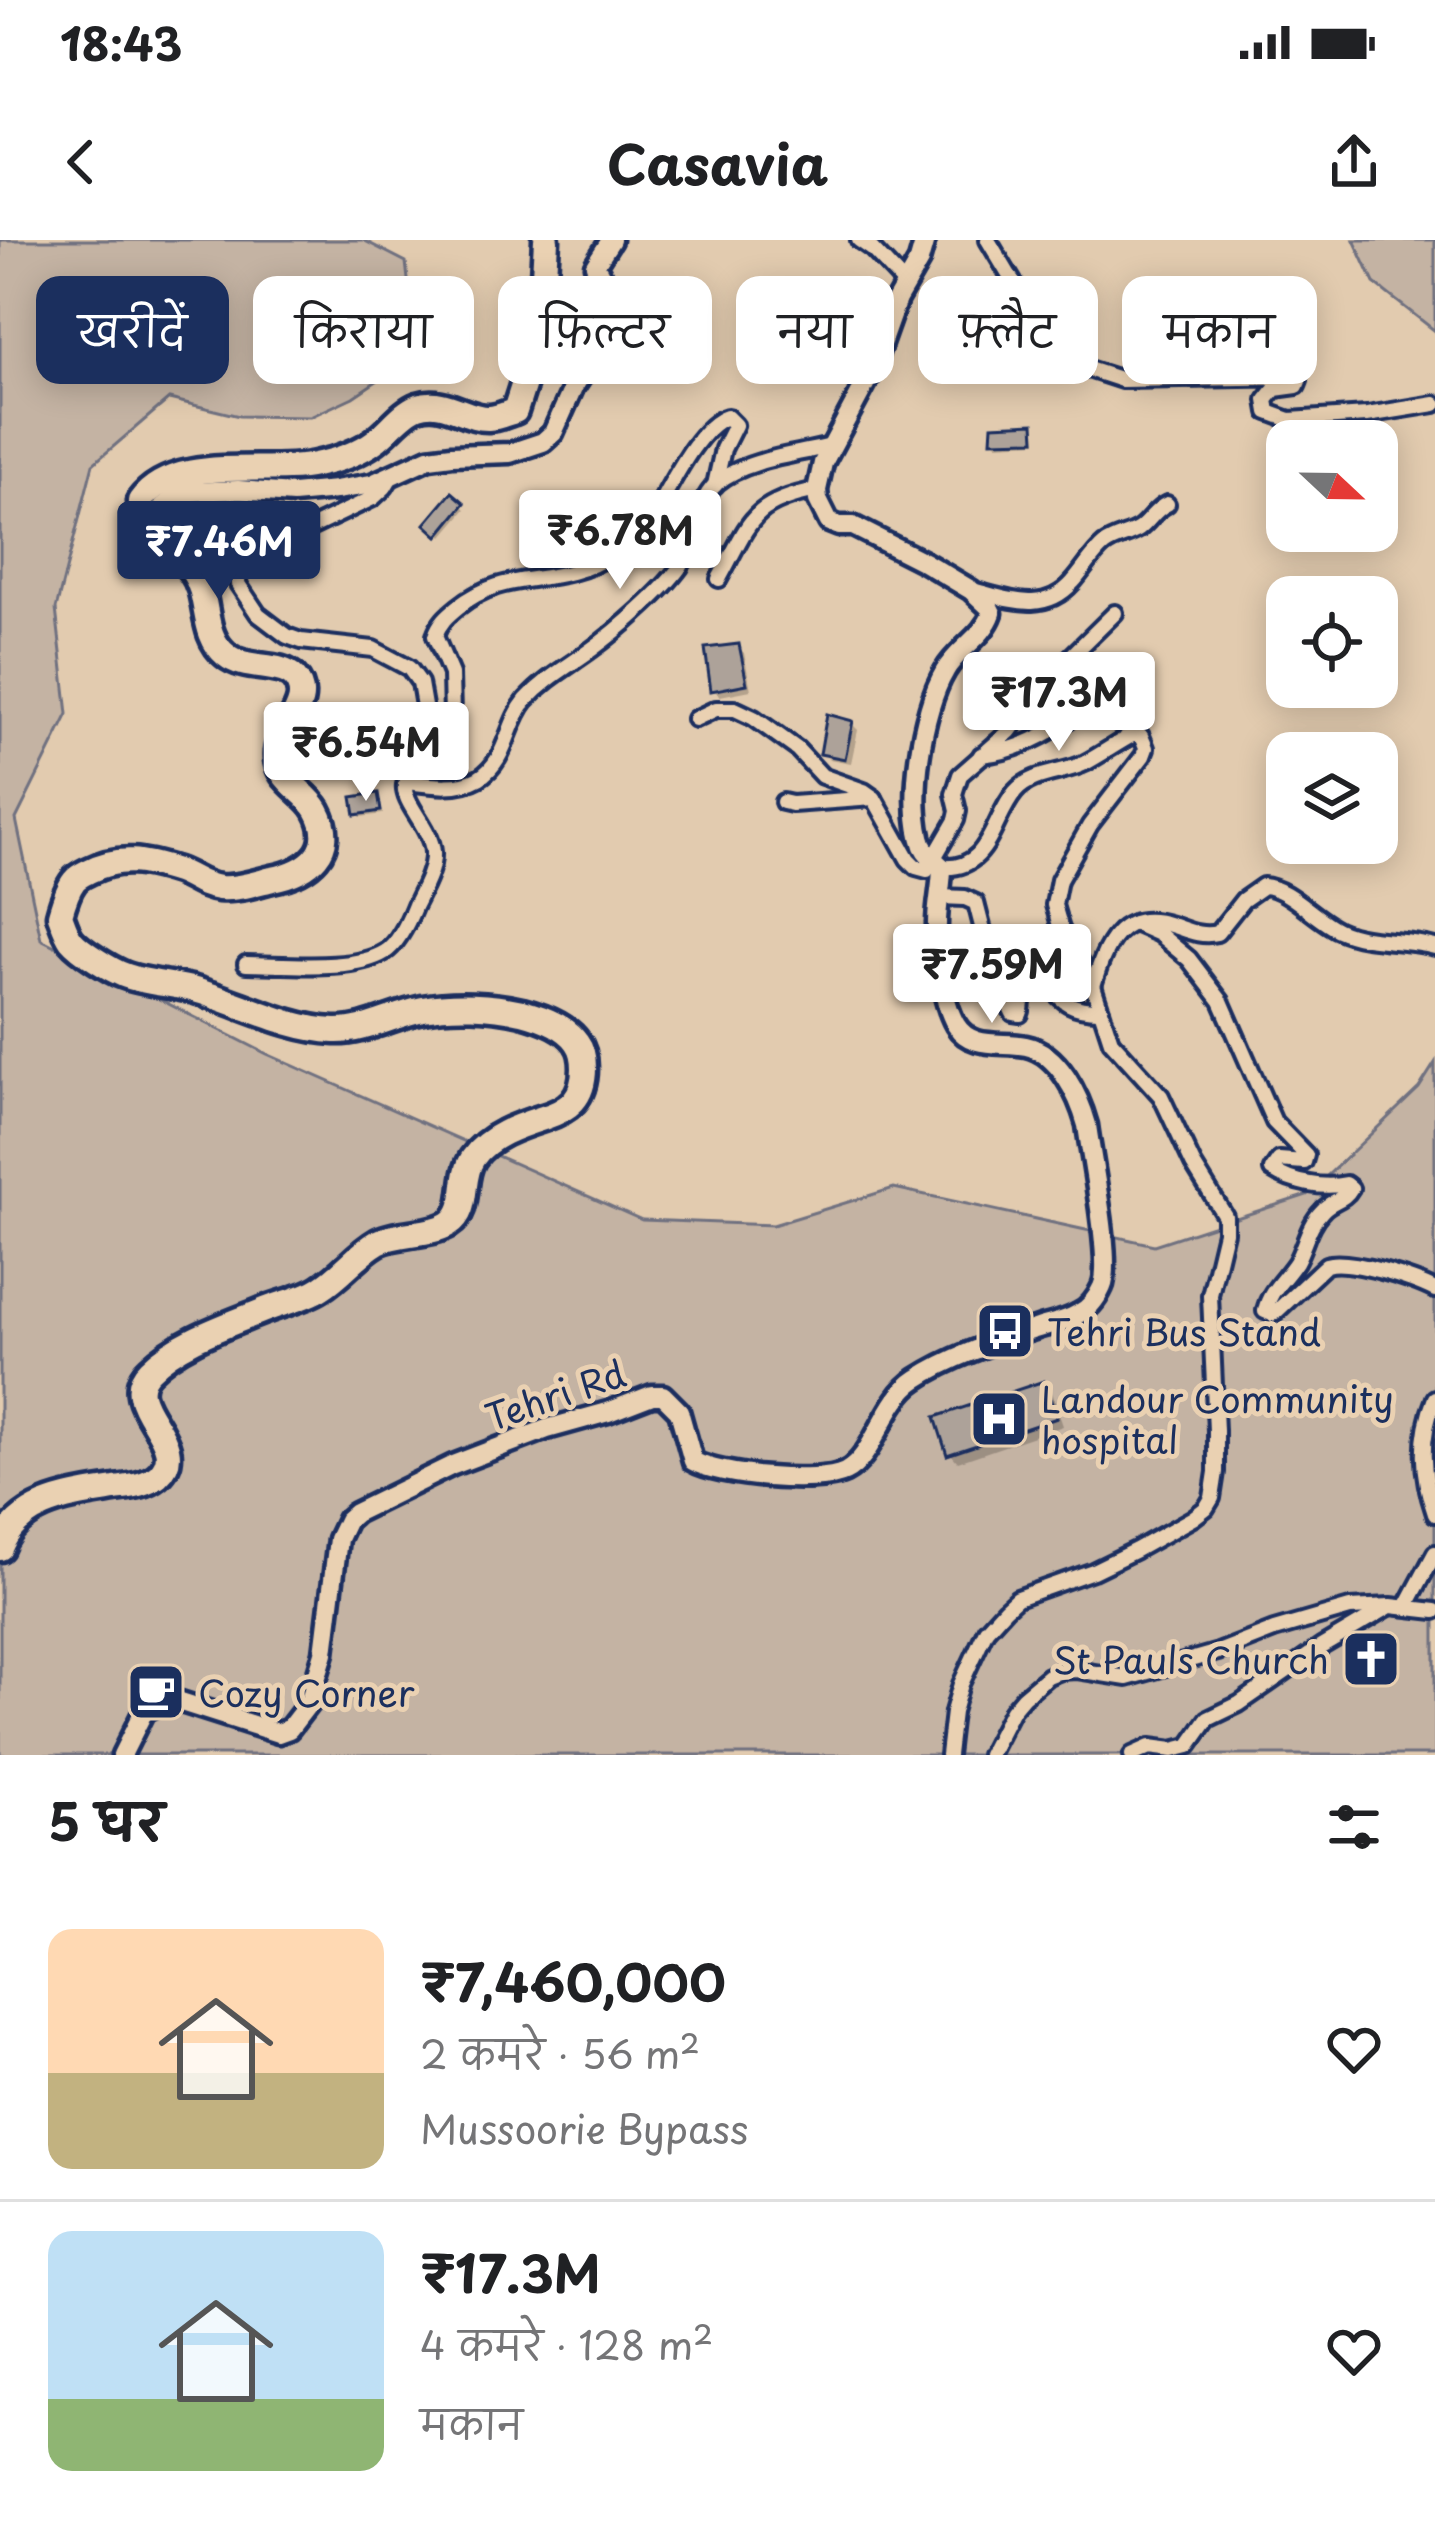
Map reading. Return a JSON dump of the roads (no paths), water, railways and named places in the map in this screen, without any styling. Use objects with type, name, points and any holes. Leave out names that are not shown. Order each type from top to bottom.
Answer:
[{"type":"highway","points":[[0,1548],[11,1527],[35,1509],[71,1496],[138,1486],[161,1472],[167,1449],[162,1433],[146,1413],[140,1389],[148,1371],[194,1340],[319,1289],[380,1241],[448,1225],[462,1210],[465,1176],[473,1157],[498,1136],[564,1112],[578,1098],[584,1056],[577,1041],[567,1031],[523,1012],[425,1008],[362,1028],[334,1031],[302,1025],[193,989],[125,976],[70,938],[60,915],[76,878],[106,863],[130,859],[184,873],[197,884],[225,889],[290,876],[308,867],[324,842],[316,807],[278,766],[280,738],[302,695],[297,679],[286,671],[239,664],[214,643],[200,585],[143,522],[140,501],[185,473],[315,465],[372,443],[419,406],[449,405],[483,418],[515,410],[541,330],[546,240]]},
{"type":"street","points":[[151,532],[164,506],[192,492],[335,490],[372,484],[438,456],[510,453],[543,442],[553,433],[574,386],[623,310],[622,296],[595,265],[611,240]]},
{"type":"street","points":[[859,240],[905,284]]},
{"type":"street","points":[[925,240],[870,375],[823,463],[818,500],[829,522],[853,526],[971,590],[1037,604],[1052,599],[1074,581],[1101,547],[1135,532],[1167,504]]},
{"type":"street","points":[[988,240],[1052,347],[1076,365],[1122,380],[1294,377],[1297,386],[1275,389],[1266,400],[1268,412],[1290,420],[1435,404]]},
{"type":"street","points":[[246,964],[360,961],[391,947],[412,912],[433,856],[423,822],[405,797],[406,782],[452,716],[451,674],[435,635],[443,619],[487,587],[574,572],[624,546],[650,521],[706,430],[727,417],[735,425],[723,449],[716,485]]},
{"type":"street","points":[[406,782],[456,785],[478,778],[498,760],[522,705],[532,694],[557,670],[606,638],[679,568],[705,499],[716,485],[761,463],[831,446]]},
{"type":"street","points":[[392,475],[373,498],[318,525],[249,547],[238,562],[238,584],[257,614],[287,636],[373,649],[409,668],[425,705],[423,722],[412,734]]},
{"type":"street","points":[[719,578],[762,508],[783,497],[817,490]]},
{"type":"street","name":"Tehri Rd","points":[[122,1755],[144,1712],[164,1700],[278,1733],[289,1730],[309,1703],[317,1681],[341,1529],[355,1513],[453,1465],[548,1429],[663,1395],[680,1411],[693,1460],[701,1466],[801,1479],[845,1472],[871,1442],[892,1404],[916,1379],[984,1348],[1080,1314],[1091,1304],[1101,1290],[1107,1262],[1081,1104],[1064,1075],[1038,1051],[975,1040],[958,1027],[942,978],[938,864],[923,845],[919,826],[918,768],[935,690],[952,659],[983,629],[992,613],[971,590]]},
{"type":"street","points":[[938,864],[956,820],[955,785],[960,775],[1010,730],[1047,680],[1115,614]]},
{"type":"street","points":[[981,755],[1045,734],[1114,689]]},
{"type":"street","points":[[695,719],[716,709],[742,712],[797,749],[822,776],[874,798],[908,860],[927,871],[938,864],[963,865],[980,853],[1007,803],[1026,782],[1080,766],[1134,734],[1145,741],[1143,756],[1094,817],[1054,893],[1054,905],[1061,929],[1094,986],[1111,1041],[1161,1096],[1193,1164],[1225,1216],[1210,1295],[1216,1444],[1212,1498],[1192,1518],[1136,1550],[1017,1598],[1005,1609],[986,1630],[962,1684],[948,1755]]},
{"type":"street","points":[[783,802],[874,798]]},
{"type":"street","points":[[1094,986],[1106,946],[1134,923],[1157,922],[1212,935],[1263,886],[1271,886],[1318,919],[1353,936],[1435,947]]},
{"type":"street","points":[[941,897],[976,903],[990,958],[1006,978],[1013,1012],[1021,1011],[1026,966],[1070,1006],[1101,1010]]},
{"type":"street","points":[[1134,923],[1160,934],[1189,959],[1221,1001],[1274,1122],[1306,1155],[1304,1162],[1279,1160],[1272,1170],[1295,1180],[1351,1188],[1318,1215],[1265,1311],[1277,1311],[1333,1262],[1354,1264],[1435,1290]]},
{"type":"street","points":[[1435,1398],[1422,1457],[1435,1514]]},
{"type":"street","points":[[1132,1755],[1150,1747],[1189,1746],[1208,1719],[1239,1704],[1321,1647],[1398,1606],[1435,1553]]},
{"type":"street","points":[[989,1755],[1012,1710],[1048,1676],[1076,1670],[1105,1677],[1142,1675],[1350,1607],[1435,1611]]},
{"type":"place","name":"Tehri Bus Stand","points":[[1005,1331]]},
{"type":"place","name":"Landour Community hospital","points":[[999,1419]]},
{"type":"place","name":"St Pauls Church","points":[[1371,1659]]},
{"type":"place","name":"Cozy Corner","points":[[156,1692]]}]
